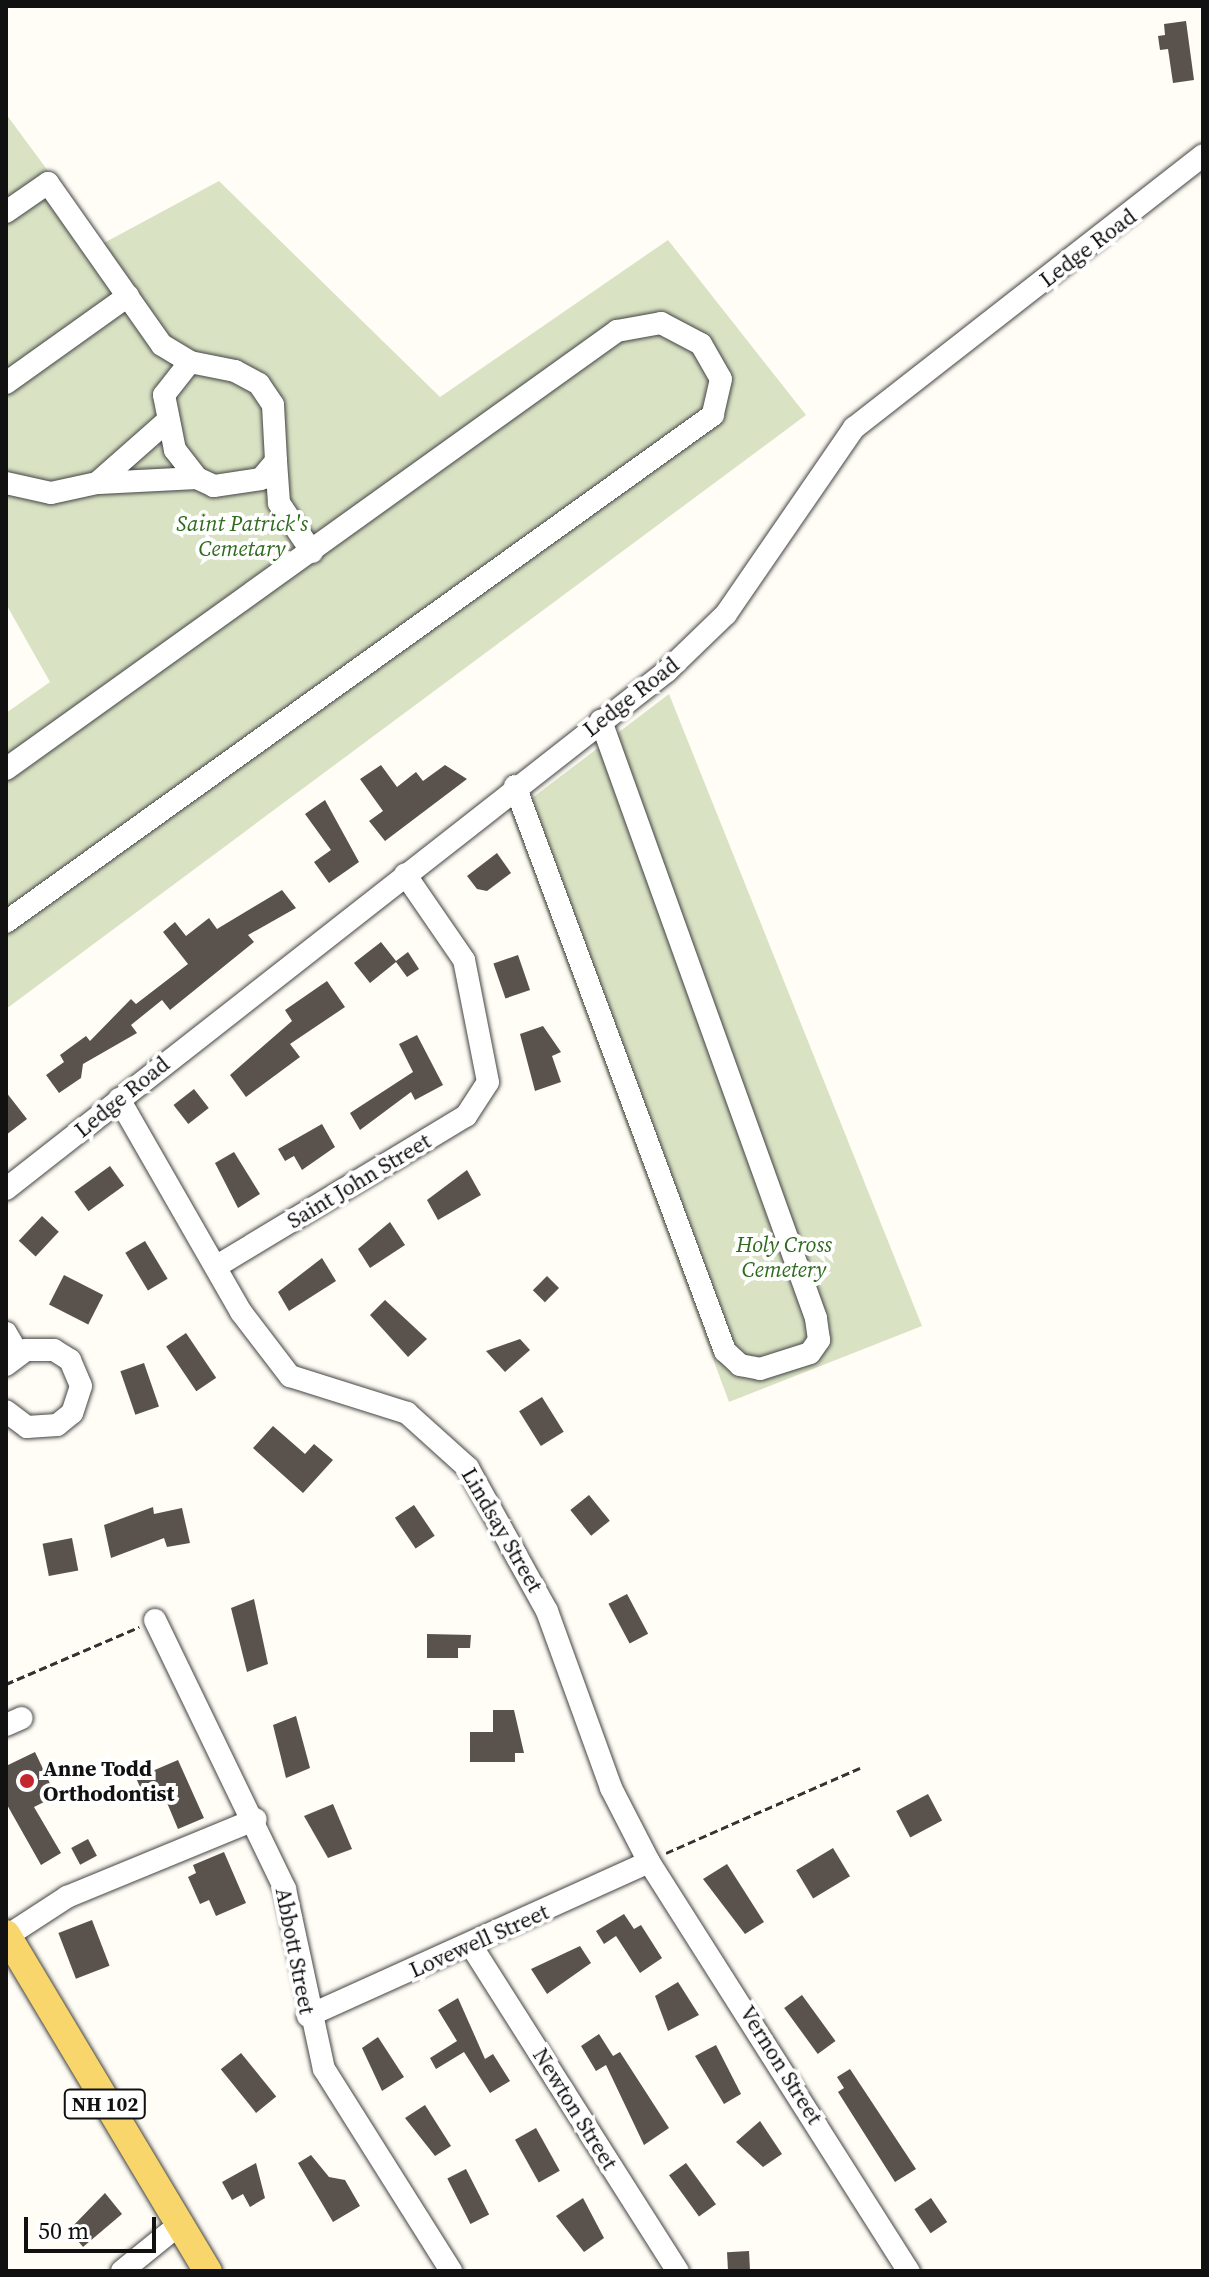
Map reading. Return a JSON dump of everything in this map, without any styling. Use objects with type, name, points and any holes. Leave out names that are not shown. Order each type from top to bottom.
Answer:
[{"type":"main road","name":"NH 102","points":[[6,1935],[208,2271]]},
{"type":"street","name":"Ledge Road","points":[[6,1189],[601,721],[726,614],[874,409],[1203,155]]},
{"type":"street","points":[[6,212],[48,183],[181,369]]},
{"type":"street","points":[[6,383],[128,296]]},
{"type":"street","points":[[6,769],[637,322],[661,323],[701,344],[721,379],[713,415],[6,922]]},
{"type":"street","points":[[181,369],[210,362],[259,384],[280,436],[276,461],[279,503],[312,552]]},
{"type":"street","points":[[97,483],[165,423],[181,369]]},
{"type":"street","points":[[165,423],[197,478]]},
{"type":"street","points":[[236,487],[261,479],[276,461]]},
{"type":"street","points":[[6,483],[51,493],[97,483],[197,478],[236,487],[279,503]]},
{"type":"street","points":[[515,786],[725,1351],[740,1365],[760,1369],[810,1353],[819,1340],[816,1318],[601,721]]},
{"type":"street","name":"Saint John Street","points":[[217,1266],[466,1116],[488,1082],[464,960],[405,874]]},
{"type":"street","name":"Lindsay Street","points":[[119,1099],[241,1312],[290,1376],[407,1413],[468,1468],[547,1611],[611,1788],[649,1862]]},
{"type":"street","points":[[6,1333],[12,1360],[36,1347],[63,1354],[79,1377],[80,1396],[66,1420],[47,1429],[27,1427],[6,1411]]},
{"type":"street","name":"Abbott Street","points":[[155,1620],[256,1819],[285,1889],[308,2016],[324,2069],[451,2271]]},
{"type":"street","points":[[6,1935],[67,1897],[256,1819]]},
{"type":"street","name":"Lovewell Street","points":[[308,2016],[472,1947],[649,1862]]},
{"type":"street","name":"Vernon Street","points":[[649,1862],[909,2271]]},
{"type":"street","name":"Newton Street","points":[[472,1947],[678,2271]]},
{"type":"street","points":[[122,2271],[180,2224]]},
{"type":"path","points":[[6,1684],[155,1620]]},
{"type":"path","points":[[649,1862],[860,1768]]},
{"type":"green space","name":"Saint Patrick's Cemetary","points":[[6,114],[102,244],[219,181],[440,397],[668,240],[806,415],[6,1009],[6,713],[50,682],[6,604]]},
{"type":"green space","name":"Holy Cross Cemetery","points":[[669,694],[922,1326],[729,1402],[511,814]]},
{"type":"building","points":[[1186,21],[1194,80],[1173,83],[1168,49],[1160,50],[1158,36],[1165,35],[1164,24]]},
{"type":"building","points":[[381,765],[397,787],[416,772],[423,781],[445,765],[467,779],[385,841],[369,821],[383,811],[360,779]]},
{"type":"building","points":[[325,800],[359,862],[329,883],[314,862],[331,850],[305,814]]},
{"type":"building","points":[[497,853],[511,873],[487,891],[477,889],[467,876]]},
{"type":"building","points":[[282,890],[296,908],[248,935],[254,942],[170,1010],[162,1000],[131,1025],[137,1033],[83,1064],[81,1078],[59,1093],[46,1075],[64,1062],[60,1055],[86,1036],[90,1041],[131,999],[136,1004],[188,964],[163,932],[175,922],[186,936],[209,918],[217,929]]},
{"type":"building","points":[[381,942],[396,961],[408,952],[419,969],[407,977],[396,962],[370,983],[354,963]]},
{"type":"building","points":[[518,955],[530,990],[505,998],[493,963]]},
{"type":"building","points":[[327,981],[345,1007],[290,1044],[300,1057],[246,1097],[230,1075],[292,1021],[285,1010]]},
{"type":"building","points":[[543,1026],[561,1052],[552,1056],[561,1082],[535,1091],[520,1034]]},
{"type":"building","points":[[417,1035],[443,1085],[415,1100],[411,1092],[360,1130],[350,1113],[413,1072],[399,1044]]},
{"type":"building","points":[[194,1089],[209,1108],[188,1124],[174,1105]]},
{"type":"building","points":[[6,1092],[27,1119],[6,1135]]},
{"type":"building","points":[[322,1124],[335,1147],[302,1170],[294,1156],[285,1161],[278,1149]]},
{"type":"building","points":[[234,1152],[260,1194],[238,1208],[215,1163]]},
{"type":"building","points":[[110,1166],[124,1185],[89,1211],[74,1192]]},
{"type":"building","points":[[467,1170],[481,1195],[438,1220],[427,1200]]},
{"type":"building","points":[[42,1216],[59,1232],[36,1257],[19,1241]]},
{"type":"building","points":[[390,1222],[405,1245],[370,1268],[358,1249]]},
{"type":"building","points":[[145,1241],[168,1279],[148,1291],[125,1253]]},
{"type":"building","points":[[322,1258],[336,1281],[289,1311],[278,1292]]},
{"type":"building","points":[[64,1275],[103,1295],[88,1324],[49,1304]]},
{"type":"building","points":[[547,1276],[559,1288],[545,1302],[533,1290]]},
{"type":"building","points":[[385,1300],[427,1339],[408,1357],[370,1315]]},
{"type":"building","points":[[186,1333],[216,1378],[196,1391],[166,1346]]},
{"type":"building","points":[[520,1339],[530,1350],[505,1372],[486,1351]]},
{"type":"building","points":[[144,1363],[159,1406],[135,1415],[120,1371]]},
{"type":"building","points":[[542,1397],[564,1432],[541,1446],[519,1411]]},
{"type":"building","points":[[273,1426],[305,1454],[314,1444],[333,1460],[303,1493],[253,1448]]},
{"type":"building","points":[[589,1495],[610,1521],[591,1536],[570,1510]]},
{"type":"building","points":[[414,1505],[435,1536],[416,1549],[395,1518]]},
{"type":"building","points":[[153,1507],[154,1514],[182,1508],[190,1543],[167,1547],[164,1538],[111,1558],[104,1525]]},
{"type":"building","points":[[72,1538],[78,1570],[49,1576],[43,1544]]},
{"type":"building","points":[[627,1594],[648,1634],[630,1644],[608,1604]]},
{"type":"building","points":[[254,1599],[268,1664],[247,1672],[231,1608]]},
{"type":"building","points":[[427,1634],[471,1635],[470,1648],[458,1648],[458,1658],[427,1658]]},
{"type":"building","points":[[493,1710],[514,1710],[524,1753],[515,1753],[515,1762],[470,1762],[470,1732],[493,1732]]},
{"type":"building","points":[[296,1716],[310,1768],[286,1778],[273,1725]]},
{"type":"building","points":[[35,1752],[56,1796],[34,1807],[61,1853],[41,1865],[6,1803],[6,1766]]},
{"type":"building","points":[[178,1760],[204,1818],[178,1829],[165,1798],[148,1805],[136,1778]]},
{"type":"building","points":[[928,1794],[942,1820],[910,1837],[896,1811]]},
{"type":"building","points":[[333,1804],[352,1849],[328,1858],[304,1816]]},
{"type":"building","points":[[88,1839],[97,1856],[80,1865],[71,1848]]},
{"type":"building","points":[[833,1848],[850,1876],[813,1898],[796,1870]]},
{"type":"building","points":[[224,1852],[246,1903],[216,1916],[209,1900],[200,1904],[188,1877],[196,1873],[193,1865]]},
{"type":"building","points":[[727,1864],[764,1922],[745,1934],[703,1879]]},
{"type":"building","points":[[624,1914],[634,1929],[641,1925],[662,1958],[640,1973],[616,1936],[604,1944],[596,1931]]},
{"type":"building","points":[[92,1920],[110,1966],[76,1979],[58,1933]]},
{"type":"building","points":[[580,1946],[591,1963],[547,1994],[531,1969]]},
{"type":"building","points":[[678,1982],[699,2015],[668,2031],[655,1996]]},
{"type":"building","points":[[802,1995],[836,2041],[818,2054],[784,2008]]},
{"type":"building","points":[[458,1998],[485,2059],[493,2054],[510,2081],[490,2093],[464,2052],[436,2069],[430,2058],[457,2041],[438,2010]]},
{"type":"building","points":[[599,2034],[613,2056],[620,2052],[669,2128],[644,2145],[606,2065],[596,2071],[581,2046]]},
{"type":"building","points":[[378,2037],[404,2077],[382,2091],[362,2048]]},
{"type":"building","points":[[716,2045],[741,2094],[724,2104],[695,2056]]},
{"type":"building","points":[[241,2053],[276,2097],[256,2113],[221,2069]]},
{"type":"building","points":[[850,2069],[916,2169],[895,2182],[838,2092],[844,2088],[837,2077]]},
{"type":"building","points":[[425,2105],[451,2146],[435,2156],[405,2118]]},
{"type":"building","points":[[760,2121],[782,2154],[763,2167],[736,2142]]},
{"type":"building","points":[[536,2128],[560,2171],[539,2182],[515,2140]]},
{"type":"building","points":[[311,2155],[329,2177],[345,2180],[360,2206],[333,2222],[298,2163]]},
{"type":"building","points":[[256,2163],[265,2198],[250,2207],[243,2194],[232,2200],[222,2182]]},
{"type":"building","points":[[686,2163],[716,2204],[699,2217],[669,2175]]},
{"type":"building","points":[[466,2169],[489,2214],[470,2224],[447,2179]]},
{"type":"building","points":[[105,2193],[122,2214],[83,2247],[69,2230]]},
{"type":"building","points":[[583,2198],[604,2238],[584,2252],[556,2216]]},
{"type":"building","points":[[931,2198],[947,2222],[931,2233],[914,2209]]},
{"type":"building","points":[[749,2251],[750,2271],[728,2271],[727,2252]]},
{"type":"place","name":"Anne Todd Orthodontist","points":[[27,1781]]}]
